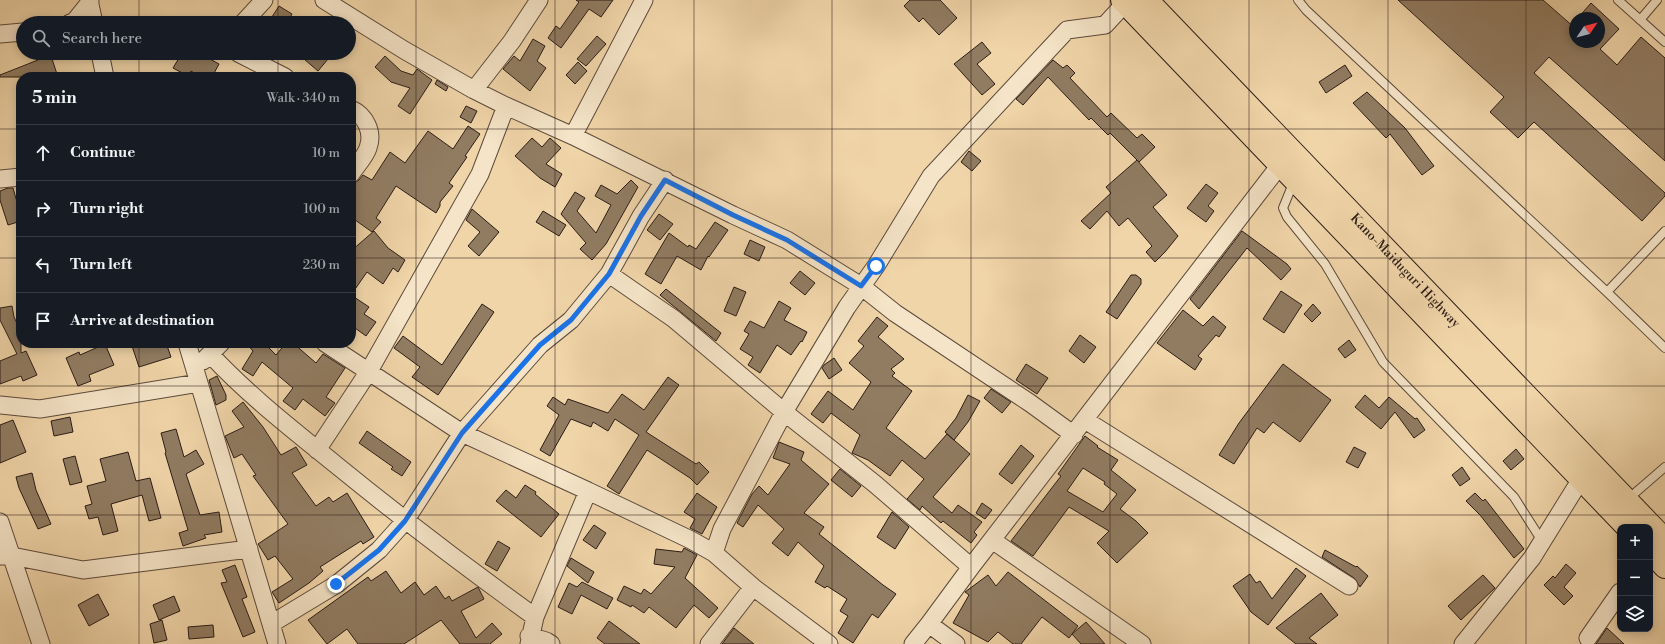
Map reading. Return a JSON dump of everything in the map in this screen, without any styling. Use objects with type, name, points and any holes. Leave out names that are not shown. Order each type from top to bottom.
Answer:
[{"type":"highway","name":"Kano-Maiduguri Highway","points":[[1147,0],[1665,540]]},
{"type":"highway","name":"Kano-Maiduguri Highway","points":[[1125,1],[1287,173],[1624,524]]},
{"type":"highway","points":[[1653,554],[1665,567]]},
{"type":"street","points":[[249,16],[264,0]]},
{"type":"street","points":[[324,0],[350,16]]},
{"type":"street","points":[[474,90],[512,41],[539,0]]},
{"type":"street","points":[[573,136],[644,0]]},
{"type":"street","points":[[79,16],[90,1]]},
{"type":"street","points":[[90,1],[93,16]]},
{"type":"street","points":[[714,553],[722,529],[784,412],[861,286],[876,266],[931,176],[1067,30],[1105,25],[1125,1]]},
{"type":"street","points":[[356,20],[404,50],[474,90],[665,180],[733,215],[787,240],[861,286],[895,313],[1030,403],[1074,435]]},
{"type":"street","points":[[0,34],[16,33]]},
{"type":"street","points":[[101,60],[103,72]]},
{"type":"street","points":[[252,60],[275,72]]},
{"type":"street","points":[[317,450],[369,370],[480,174],[506,106]]},
{"type":"street","points":[[356,112],[359,113],[369,129],[368,148],[356,166]]},
{"type":"street","points":[[913,644],[1085,420],[1287,173]]},
{"type":"street","points":[[0,179],[16,174]]},
{"type":"street","points":[[271,624],[336,584],[379,550],[405,521],[462,433],[540,345],[571,320],[609,274],[641,216],[665,180]]},
{"type":"street","points":[[609,274],[674,319],[784,412],[875,484],[971,567]]},
{"type":"street","points":[[189,348],[277,644]]},
{"type":"street","points":[[333,348],[369,370],[420,406],[462,433],[691,540],[714,553],[753,587],[829,644]]},
{"type":"street","points":[[0,405],[40,409],[197,376],[216,349],[232,378],[280,420],[405,521],[476,575],[535,617]]},
{"type":"street","points":[[1085,420],[1349,586]]},
{"type":"street","points":[[1463,644],[1532,558],[1581,479]]},
{"type":"street","points":[[551,644],[546,641],[526,641],[588,491]]},
{"type":"street","points":[[0,522],[6,556],[41,644]]},
{"type":"street","points":[[992,540],[1142,644]]},
{"type":"street","points":[[6,556],[83,570],[248,549]]},
{"type":"street","points":[[709,644],[753,587]]},
{"type":"street","points":[[1588,638],[1617,596]]},
{"type":"street","points":[[929,624],[956,644]]},
{"type":"lane","points":[[1298,0],[1312,16],[1665,348]]},
{"type":"lane","points":[[1618,0],[1665,42]]},
{"type":"lane","points":[[1640,20],[1658,0]]},
{"type":"lane","points":[[1287,173],[1283,208],[1287,217],[1325,264],[1384,362],[1514,497],[1542,541]]},
{"type":"lane","points":[[1607,292],[1665,231]]},
{"type":"lane","points":[[1627,500],[1665,467]]},
{"type":"building","points":[[576,0],[613,0],[601,17],[589,9],[561,48],[548,38],[556,26],[560,29],[579,2]]},
{"type":"building","points":[[910,0],[940,0],[957,18],[939,35],[923,18],[919,22],[904,6]]},
{"type":"building","points":[[1398,0],[1543,0],[1569,23],[1569,48],[1601,48],[1600,49],[1617,65],[1641,37],[1665,58],[1665,161],[1549,57],[1534,73],[1665,193],[1665,196],[1642,221],[1534,122],[1518,138],[1490,112],[1504,97]]},
{"type":"building","points":[[1591,3],[1601,12],[1583,12]]},
{"type":"building","points":[[279,6],[292,14],[291,16],[273,16]]},
{"type":"building","points":[[1605,16],[1619,29],[1605,44]]},
{"type":"building","points":[[597,36],[606,44],[586,66],[577,59]]},
{"type":"building","points":[[533,39],[545,46],[537,61],[546,68],[530,91],[503,69],[514,56],[520,61]]},
{"type":"building","points":[[982,42],[991,53],[977,64],[995,84],[982,95],[954,64]]},
{"type":"building","points":[[385,56],[401,71],[413,75],[417,69],[432,80],[410,114],[398,106],[410,88],[391,82],[375,67]]},
{"type":"building","points":[[38,60],[52,60],[56,72],[16,72],[16,77],[0,77],[0,75]]},
{"type":"building","points":[[178,60],[212,60],[219,64],[215,72],[180,72],[173,68]]},
{"type":"building","points":[[305,60],[327,60],[318,71]]},
{"type":"building","points":[[1053,60],[1063,68],[1067,65],[1075,73],[1070,78],[1107,117],[1111,113],[1137,138],[1142,134],[1155,147],[1139,162],[1110,133],[1108,135],[1091,118],[1089,120],[1048,77],[1023,105],[1016,99]]},
{"type":"building","points":[[578,62],[587,71],[575,84],[566,75]]},
{"type":"building","points":[[1345,65],[1352,76],[1326,93],[1319,82]]},
{"type":"building","points":[[437,80],[448,87],[446,91],[435,84]]},
{"type":"building","points":[[1367,92],[1405,128],[1434,166],[1422,175],[1390,134],[1386,138],[1353,103]]},
{"type":"building","points":[[466,106],[477,111],[471,123],[460,117]]},
{"type":"building","points":[[468,126],[480,134],[465,156],[467,157],[449,183],[453,186],[440,202],[440,206],[436,213],[396,186],[376,218],[381,222],[372,232],[356,221],[356,182],[363,175],[372,180],[390,152],[405,163],[428,131],[453,149]]},
{"type":"building","points":[[532,138],[542,147],[550,138],[561,148],[546,164],[562,174],[555,187],[540,178],[515,156]]},
{"type":"building","points":[[969,151],[981,161],[972,171],[961,162]]},
{"type":"building","points":[[1137,160],[1167,195],[1153,207],[1178,236],[1155,262],[1146,252],[1152,246],[1128,218],[1119,226],[1107,211],[1090,229],[1081,221],[1111,193],[1106,187]]},
{"type":"building","points":[[631,180],[638,187],[606,244],[592,260],[580,249],[586,243],[561,214],[575,192],[585,198],[577,211],[596,233],[611,205],[595,196],[601,185],[617,194]]},
{"type":"building","points":[[1206,184],[1218,193],[1208,206],[1214,211],[1206,222],[1187,208]]},
{"type":"building","points":[[13,188],[16,198],[16,223],[8,225],[0,200],[0,191]]},
{"type":"building","points":[[472,209],[499,232],[479,256],[468,246],[480,232],[466,220]]},
{"type":"building","points":[[543,211],[566,225],[559,236],[536,222]]},
{"type":"building","points":[[659,214],[673,224],[660,240],[647,230]]},
{"type":"building","points":[[715,222],[728,230],[709,257],[708,256],[701,270],[677,256],[661,284],[645,274],[669,233],[688,247],[689,245],[696,249]]},
{"type":"building","points":[[374,231],[388,248],[405,260],[398,272],[393,268],[383,284],[367,272],[356,288],[356,247]]},
{"type":"building","points":[[1242,231],[1287,264],[1291,269],[1281,280],[1247,248],[1199,309],[1190,299]]},
{"type":"building","points":[[750,240],[765,247],[759,261],[744,254]]},
{"type":"building","points":[[800,271],[815,283],[805,295],[790,283]]},
{"type":"building","points":[[1131,275],[1136,275],[1141,279],[1141,284],[1117,319],[1106,312]]},
{"type":"building","points":[[734,287],[746,292],[736,316],[724,311]]},
{"type":"building","points":[[666,289],[721,333],[716,341],[660,295]]},
{"type":"building","points":[[1281,291],[1302,305],[1284,333],[1263,319]]},
{"type":"building","points":[[356,298],[369,307],[364,314],[376,322],[366,336],[356,329]]},
{"type":"building","points":[[779,301],[791,308],[784,320],[807,332],[802,342],[801,341],[791,355],[777,345],[760,373],[748,365],[753,357],[740,349],[749,334],[744,331],[750,321],[764,328]]},
{"type":"building","points":[[482,304],[494,312],[438,395],[412,377],[420,367],[394,348],[403,336],[442,365]]},
{"type":"building","points":[[1313,304],[1321,313],[1312,322],[1304,314]]},
{"type":"building","points":[[12,306],[16,321],[16,348],[21,348],[21,353],[26,351],[37,375],[23,381],[21,376],[0,384],[0,361],[17,354],[0,320],[0,308]]},
{"type":"building","points":[[1183,310],[1203,326],[1213,316],[1226,327],[1219,337],[1216,335],[1198,356],[1202,359],[1195,370],[1157,343]]},
{"type":"building","points":[[877,317],[888,326],[878,337],[904,359],[891,369],[895,373],[892,376],[912,391],[886,428],[925,459],[947,434],[970,454],[933,497],[952,513],[958,505],[982,522],[974,532],[977,535],[971,543],[943,521],[941,523],[922,506],[920,510],[907,499],[924,479],[902,460],[890,476],[868,460],[852,453],[860,435],[831,413],[823,423],[811,414],[828,391],[853,410],[871,382],[849,363],[864,346],[858,341]]},
{"type":"building","points":[[1080,335],[1096,347],[1084,363],[1069,351]]},
{"type":"building","points":[[1349,340],[1356,350],[1345,358],[1338,349]]},
{"type":"building","points":[[96,348],[107,348],[114,365],[89,375],[91,381],[78,386],[66,358],[79,352],[80,355]]},
{"type":"building","points":[[133,348],[168,348],[171,357],[139,367]]},
{"type":"building","points":[[250,348],[269,348],[276,355],[282,348],[299,348],[316,363],[323,354],[345,368],[326,397],[335,403],[325,416],[303,399],[295,410],[283,401],[293,388],[262,362],[253,376],[242,369],[253,351]]},
{"type":"building","points":[[834,358],[842,370],[829,379],[822,368]]},
{"type":"building","points":[[1026,364],[1048,378],[1037,394],[1016,380]]},
{"type":"building","points":[[1283,364],[1331,400],[1300,442],[1273,422],[1264,433],[1257,428],[1234,464],[1219,455],[1239,423]]},
{"type":"building","points":[[217,376],[226,395],[226,400],[216,405],[209,380]]},
{"type":"building","points":[[668,377],[679,385],[646,432],[696,464],[699,462],[709,472],[697,485],[690,478],[647,450],[619,494],[607,486],[639,435],[615,419],[608,431],[593,422],[591,427],[571,419],[550,456],[540,450],[559,415],[547,406],[553,397],[565,405],[568,399],[608,413],[622,394],[644,410]]},
{"type":"building","points":[[991,389],[1011,402],[1002,413],[984,398]]},
{"type":"building","points":[[968,395],[980,401],[968,422],[954,440],[945,432],[956,418]]},
{"type":"building","points":[[1365,395],[1379,408],[1389,397],[1415,419],[1417,418],[1425,430],[1414,438],[1395,412],[1381,429],[1355,407]]},
{"type":"building","points":[[243,402],[263,427],[281,455],[296,447],[307,465],[292,473],[316,506],[329,497],[333,502],[347,493],[374,537],[363,544],[361,541],[320,567],[323,571],[309,583],[279,603],[272,592],[293,579],[275,556],[268,560],[258,544],[288,524],[253,476],[256,475],[242,454],[234,458],[225,436],[244,427],[232,411]]},
{"type":"building","points":[[70,417],[73,432],[54,436],[51,421]]},
{"type":"building","points":[[13,420],[26,452],[0,463],[0,425]]},
{"type":"building","points":[[176,429],[184,457],[196,450],[204,464],[186,474],[200,515],[219,512],[222,532],[204,535],[206,538],[183,546],[179,533],[188,530],[165,453],[161,433]]},
{"type":"building","points":[[367,431],[411,462],[402,476],[391,469],[393,467],[359,443]]},
{"type":"building","points":[[1085,436],[1098,446],[1097,447],[1118,460],[1111,470],[1136,490],[1120,509],[1136,521],[1148,533],[1117,563],[1097,543],[1109,531],[1069,507],[1033,556],[1011,541],[1061,476],[1058,474]],"holes":[[[1083,468],[1105,482],[1104,484],[1117,494],[1103,512],[1067,491]]]},
{"type":"building","points":[[779,442],[804,452],[801,460],[829,484],[804,513],[824,527],[819,534],[896,594],[878,618],[872,614],[853,643],[838,633],[848,616],[840,611],[847,599],[827,586],[825,588],[815,582],[824,566],[798,542],[788,556],[772,543],[784,529],[758,505],[743,527],[737,523],[752,494],[759,486],[768,495],[790,464],[773,458]]},
{"type":"building","points":[[1021,445],[1034,456],[1012,484],[999,474]]},
{"type":"building","points":[[1354,447],[1366,453],[1358,468],[1346,462]]},
{"type":"building","points":[[1516,449],[1524,459],[1511,470],[1503,461]]},
{"type":"building","points":[[128,452],[136,481],[150,478],[161,518],[149,521],[142,495],[111,504],[118,531],[103,535],[98,517],[89,519],[85,506],[92,504],[87,486],[106,481],[100,459]]},
{"type":"building","points":[[75,456],[82,482],[70,485],[63,459]]},
{"type":"building","points":[[1462,467],[1470,479],[1460,486],[1452,475]]},
{"type":"building","points":[[840,469],[861,486],[852,497],[831,480]]},
{"type":"building","points":[[32,473],[36,490],[51,524],[38,529],[19,488],[16,477]]},
{"type":"building","points":[[525,485],[536,492],[535,494],[559,514],[541,537],[496,501],[506,490],[516,498]]},
{"type":"building","points":[[697,493],[717,507],[702,534],[690,528],[695,519],[684,512]]},
{"type":"building","points":[[1475,493],[1483,501],[1485,499],[1524,549],[1514,558],[1480,515],[1466,501]]},
{"type":"building","points":[[982,503],[992,510],[985,519],[976,513]]},
{"type":"building","points":[[892,512],[909,527],[895,549],[877,537]]},
{"type":"building","points":[[594,525],[606,533],[596,549],[583,540]]},
{"type":"building","points":[[498,541],[510,548],[497,571],[485,564]]},
{"type":"building","points":[[684,548],[697,555],[685,578],[718,608],[709,618],[694,605],[676,628],[649,607],[644,613],[632,605],[631,607],[617,600],[624,586],[641,594],[644,589],[651,594],[675,567],[654,564],[656,549],[682,552]]},
{"type":"building","points":[[1325,550],[1356,567],[1357,566],[1368,576],[1360,587],[1354,578],[1322,557]]},
{"type":"building","points":[[571,558],[594,572],[588,583],[567,566]]},
{"type":"building","points":[[1566,564],[1576,573],[1564,587],[1573,596],[1564,605],[1544,585],[1553,576],[1555,578]]},
{"type":"building","points":[[235,565],[247,597],[242,599],[255,632],[243,637],[221,583],[227,582],[222,570]]},
{"type":"building","points":[[1296,568],[1306,576],[1268,625],[1251,612],[1233,586],[1250,574],[1256,583],[1260,581],[1272,599]]},
{"type":"building","points":[[386,571],[401,593],[415,582],[424,595],[436,586],[445,599],[449,596],[452,601],[478,587],[484,599],[461,611],[476,638],[492,623],[502,634],[490,644],[460,644],[441,620],[404,644],[358,644],[347,629],[327,644],[308,620],[368,577],[371,581]]},
{"type":"building","points":[[1008,572],[1078,626],[1069,638],[1042,617],[1021,644],[1013,644],[998,632],[988,642],[953,623],[969,595],[965,592],[988,575],[996,586]]},
{"type":"building","points":[[1483,575],[1495,588],[1461,620],[1448,606]]},
{"type":"building","points":[[582,582],[613,598],[607,609],[581,595],[572,614],[558,607],[569,583],[577,587]]},
{"type":"building","points":[[1321,593],[1338,615],[1309,638],[1317,644],[1296,644],[1276,628]]},
{"type":"building","points":[[98,594],[109,615],[89,626],[78,605]]},
{"type":"building","points":[[174,596],[180,611],[159,620],[153,605]]},
{"type":"building","points":[[162,620],[167,640],[154,643],[150,624]]},
{"type":"building","points":[[609,621],[640,644],[605,644],[597,638]]},
{"type":"building","points":[[1086,622],[1105,644],[1081,644],[1072,634]]},
{"type":"building","points":[[213,625],[214,637],[189,639],[188,627]]},
{"type":"building","points":[[734,628],[754,644],[722,644]]},
{"type":"building","points":[[1607,628],[1624,644],[1596,644]]},
{"type":"route","points":[[336,584],[379,550],[405,521],[462,433],[510,377],[540,345],[571,320],[609,274],[641,216],[665,180],[733,215],[787,240],[861,286],[876,266]]}]
